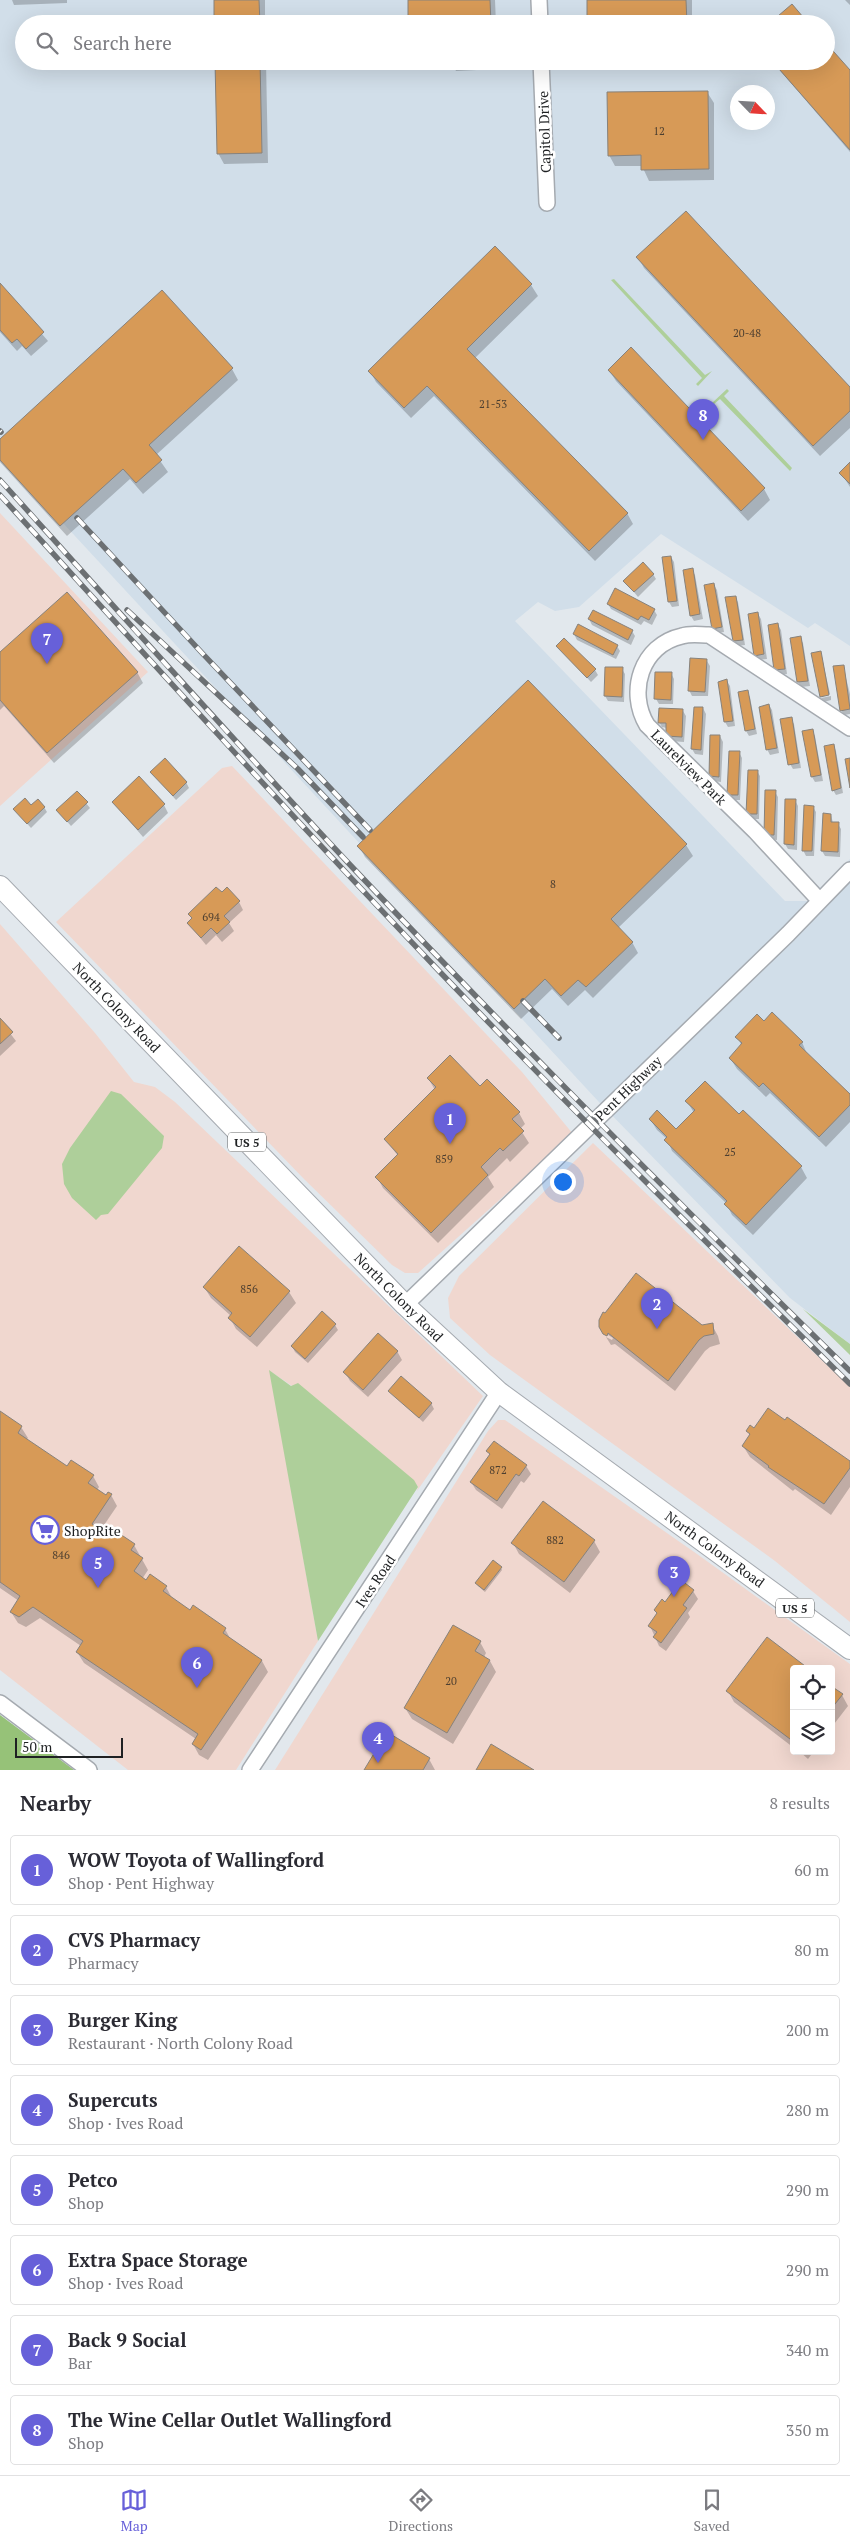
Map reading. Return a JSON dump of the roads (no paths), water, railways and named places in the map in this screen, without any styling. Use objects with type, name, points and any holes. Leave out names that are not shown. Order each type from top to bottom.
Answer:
[{"type":"main road","name":"North Colony Road","points":[[0,886],[405,1305],[499,1392],[850,1649]]},
{"type":"street","points":[[539,0],[540,15]]},
{"type":"street","name":"Capitol Drive","points":[[541,70],[547,203]]},
{"type":"street","name":"Laurelview Park","points":[[820,901],[755,831],[647,725],[638,701],[640,676],[648,658],[668,641],[690,634],[709,636],[850,728]]},
{"type":"street","name":"Pent Highway","points":[[405,1305],[850,870]]},
{"type":"street","name":"Ives Road","points":[[250,1770],[499,1392]]},
{"type":"street","points":[[0,1703],[89,1770]]},
{"type":"railway","points":[[0,480],[354,869],[476,997],[850,1371]]},
{"type":"railway","points":[[0,495],[274,795],[440,972],[592,1128],[850,1384]]},
{"type":"railway","points":[[77,518],[370,830]]},
{"type":"railway","points":[[127,610],[298,769],[363,837]]},
{"type":"railway","points":[[523,1001],[559,1038]]},
{"type":"place","name":"The Wine Cellar Outlet Wallingford","points":[[703,440]]},
{"type":"place","name":"Back 9 Social","points":[[47,664]]},
{"type":"place","name":"WOW Toyota of Wallingford","points":[[450,1144]]},
{"type":"place","name":"CVS Pharmacy","points":[[657,1329]]},
{"type":"place","name":"ShopRite","points":[[45,1530]]},
{"type":"place","name":"Petco","points":[[98,1588]]},
{"type":"place","name":"Burger King","points":[[674,1597]]},
{"type":"place","name":"Extra Space Storage","points":[[197,1688]]},
{"type":"place","name":"Supercuts","points":[[378,1763]]}]
